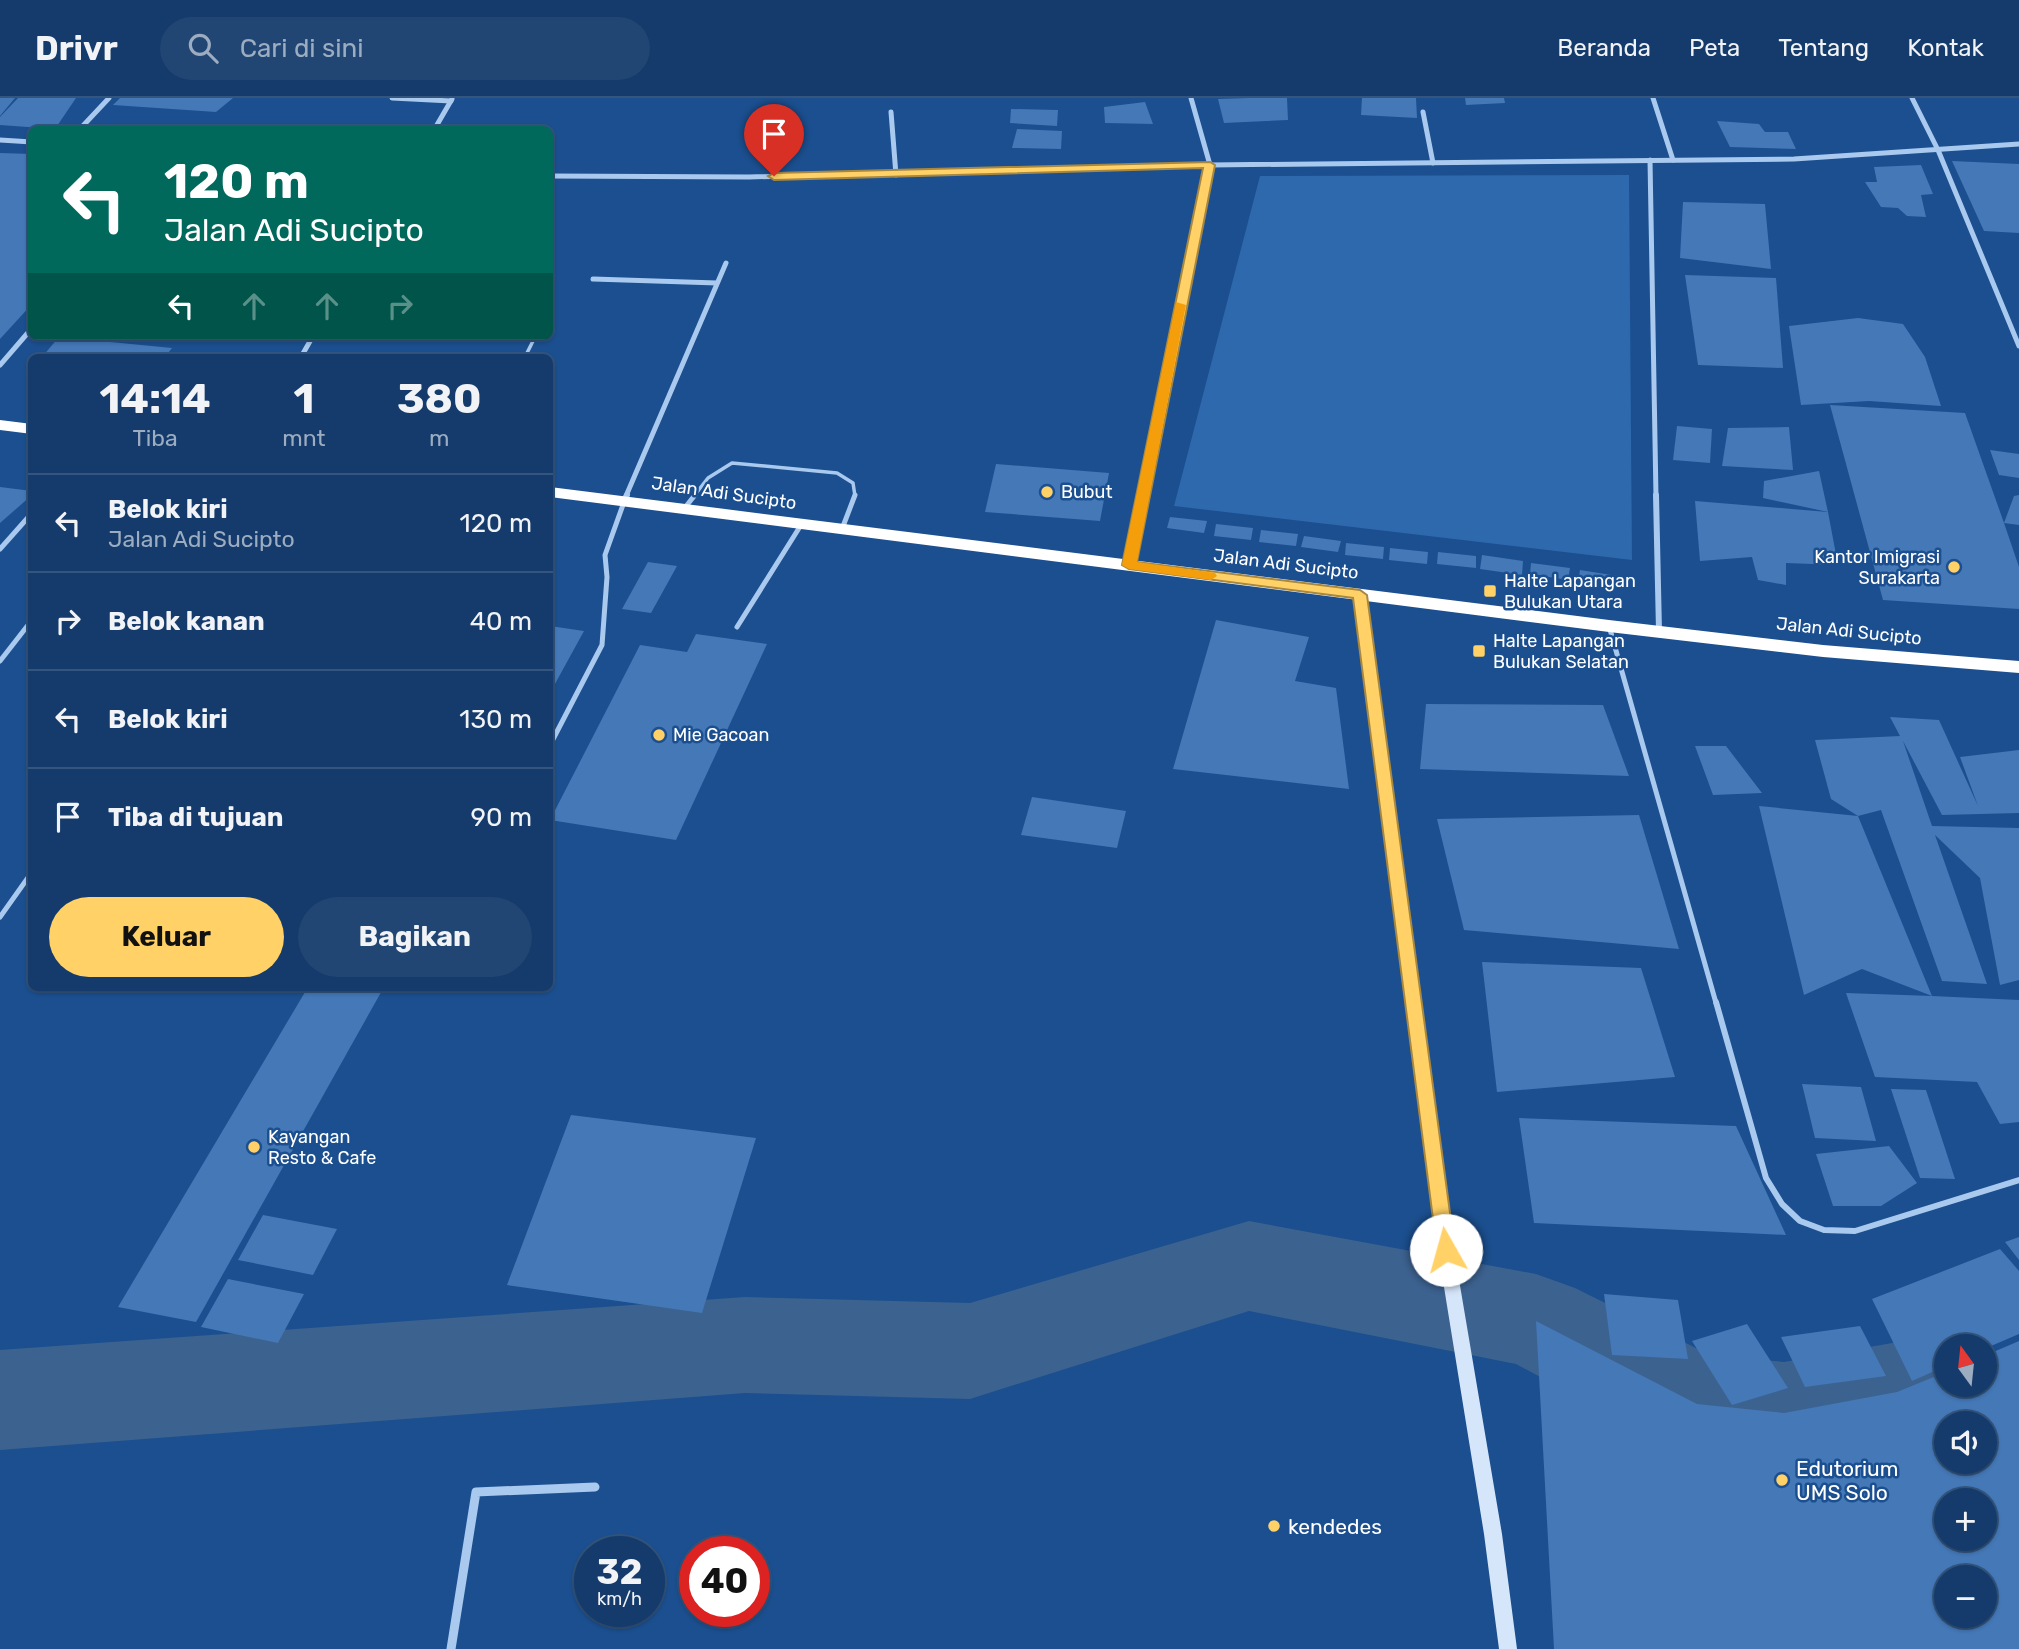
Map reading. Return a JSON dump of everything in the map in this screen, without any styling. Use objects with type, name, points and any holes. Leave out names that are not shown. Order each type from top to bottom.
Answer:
[{"type":"highway","points":[[0,425],[28,428]]},
{"type":"highway","name":"Jalan Adi Sucipto","points":[[553,492],[1609,626],[1823,651],[2019,667]]},
{"type":"street","points":[[83,126],[109,98]]},
{"type":"street","points":[[392,98],[451,100],[436,126]]},
{"type":"street","points":[[1129,565],[1210,165],[1191,98]]},
{"type":"street","points":[[1653,98],[1673,160]]},
{"type":"street","points":[[1912,98],[1938,150],[2019,346]]},
{"type":"street","points":[[891,112],[896,175]]},
{"type":"street","points":[[1423,112],[1433,163]]},
{"type":"street","points":[[0,140],[28,142]]},
{"type":"street","points":[[553,176],[896,175],[1210,165],[1794,159],[2019,145]]},
{"type":"street","points":[[1650,160],[1660,631]]},
{"type":"street","points":[[625,501],[726,263]]},
{"type":"street","points":[[593,279],[717,283]]},
{"type":"street","points":[[0,365],[28,333]]},
{"type":"street","points":[[1360,595],[1446,1250],[1508,1649]]},
{"type":"street","points":[[450,1649],[476,1492],[595,1487]]},
{"type":"lane","points":[[683,509],[708,478],[728,464],[837,473],[852,480],[857,487],[856,499],[842,530]]},
{"type":"lane","points":[[553,739],[602,645],[607,577],[605,555],[608,538],[625,501]]},
{"type":"lane","points":[[0,550],[28,518]]},
{"type":"lane","points":[[737,627],[801,525]]},
{"type":"lane","points":[[0,661],[28,625]]},
{"type":"lane","points":[[1609,626],[1766,1178],[1780,1203],[1792,1217],[1806,1225],[1829,1232],[1854,1231],[2019,1180]]},
{"type":"lane","points":[[0,917],[28,878]]},
{"type":"shaded area","points":[[1629,175],[1632,560],[1174,506],[1260,176]]},
{"type":"building","points":[[0,98],[15,98],[0,116]]},
{"type":"building","points":[[18,98],[76,98],[57,126],[0,125],[0,117]]},
{"type":"building","points":[[120,98],[233,98],[216,112],[113,105]]},
{"type":"building","points":[[1287,98],[1288,120],[1224,123],[1218,99]]},
{"type":"building","points":[[1362,98],[1416,98],[1417,118],[1361,115]]},
{"type":"building","points":[[1465,98],[1504,98],[1505,103],[1466,105]]},
{"type":"building","points":[[1145,102],[1153,124],[1105,123],[1104,107]]},
{"type":"building","points":[[1011,109],[1058,110],[1057,126],[1010,123]]},
{"type":"building","points":[[1717,121],[1759,124],[1765,132],[1788,132],[1796,149],[1730,147]]},
{"type":"building","points":[[298,124],[338,125],[337,126],[296,126]]},
{"type":"building","points":[[1017,129],[1062,131],[1061,149],[1012,148]]},
{"type":"building","points":[[0,153],[28,154],[28,308],[0,339]]},
{"type":"building","points":[[1952,161],[2019,164],[2019,233],[1984,231]]},
{"type":"building","points":[[1921,165],[1933,194],[1921,195],[1926,217],[1907,216],[1898,208],[1881,207],[1865,182],[1877,182],[1874,167]]},
{"type":"building","points":[[1683,202],[1765,204],[1771,269],[1680,258]]},
{"type":"building","points":[[1685,275],[1776,278],[1783,368],[1698,365]]},
{"type":"building","points":[[1858,318],[1903,324],[1925,357],[1941,406],[1869,401],[1801,405],[1789,326]]},
{"type":"building","points":[[56,340],[90,340],[172,348],[167,354],[45,354]]},
{"type":"building","points":[[1830,405],[1965,413],[2019,567],[2019,609],[1883,600]]},
{"type":"building","points":[[1677,426],[1712,429],[1710,463],[1673,460]]},
{"type":"building","points":[[1789,427],[1793,470],[1722,466],[1728,428]]},
{"type":"building","points":[[1990,450],[2019,454],[2019,478],[1999,475]]},
{"type":"building","name":"Bubut","points":[[996,464],[1109,473],[1100,521],[985,512]]},
{"type":"building","points":[[1819,471],[1828,512],[1763,498],[1764,481]]},
{"type":"building","points":[[0,487],[28,490],[28,498],[0,523]]},
{"type":"building","points":[[2019,495],[2019,525],[2004,523],[2014,496]]},
{"type":"building","points":[[1695,501],[1828,512],[1838,565],[1786,563],[1786,585],[1758,580],[1752,557],[1700,561]]},
{"type":"building","points":[[1170,517],[1207,521],[1204,533],[1167,528]]},
{"type":"building","points":[[1216,524],[1253,528],[1251,540],[1214,536]]},
{"type":"building","points":[[1261,530],[1298,534],[1296,546],[1259,542]]},
{"type":"building","points":[[1304,536],[1341,541],[1338,552],[1301,547]]},
{"type":"building","points":[[1346,543],[1384,547],[1383,559],[1345,555]]},
{"type":"building","points":[[1390,548],[1428,552],[1427,564],[1389,560]]},
{"type":"building","points":[[1438,552],[1476,556],[1476,568],[1437,564]]},
{"type":"building","points":[[1482,555],[1523,561],[1522,575],[1480,569]]},
{"type":"building","points":[[648,562],[677,566],[651,613],[622,609]]},
{"type":"building","points":[[1531,563],[1570,568],[1568,580],[1530,574]]},
{"type":"building","points":[[1580,570],[1618,576],[1617,588],[1578,582]]},
{"type":"building","points":[[1216,620],[1309,637],[1295,681],[1336,688],[1349,789],[1173,769]]},
{"type":"building","points":[[553,626],[584,631],[553,688]]},
{"type":"building","name":"Mie Gacoan","points":[[696,634],[767,644],[676,840],[553,820],[553,814],[640,645],[687,652]]},
{"type":"building","points":[[1426,704],[1603,705],[1629,776],[1420,769]]},
{"type":"building","points":[[1890,717],[1939,720],[1978,806],[1960,757],[2019,750],[2019,813],[1942,815],[1903,741],[1932,826],[2019,828],[2019,980],[2000,985],[1980,878],[1935,835],[1987,984],[1942,981],[1881,810],[1858,816],[1831,799],[1815,740],[1900,736]]},
{"type":"building","points":[[1695,746],[1726,746],[1762,793],[1713,795]]},
{"type":"building","points":[[1032,797],[1126,811],[1117,848],[1021,835]]},
{"type":"building","points":[[1759,806],[1858,816],[1932,996],[1862,969],[1804,995]]},
{"type":"building","points":[[1639,815],[1679,949],[1464,930],[1437,819]]},
{"type":"building","points":[[1482,962],[1641,968],[1675,1077],[1497,1092]]},
{"type":"building","name":"Kayangan Resto & Cafe","points":[[306,991],[382,991],[196,1322],[118,1307]]},
{"type":"building","points":[[1846,993],[2019,1000],[2019,1122],[2000,1124],[1977,1082],[1875,1077]]},
{"type":"building","points":[[1802,1084],[1861,1087],[1876,1141],[1815,1138]]},
{"type":"building","points":[[1891,1089],[1926,1090],[1955,1179],[1920,1178]]},
{"type":"building","points":[[571,1115],[756,1138],[702,1313],[507,1285]]},
{"type":"building","points":[[1519,1118],[1736,1126],[1786,1235],[1534,1223]]},
{"type":"building","points":[[1889,1146],[1917,1183],[1881,1206],[1833,1206],[1816,1154]]},
{"type":"building","points":[[263,1215],[337,1229],[313,1275],[238,1260]]},
{"type":"building","points":[[2019,1237],[2019,1260],[2005,1242]]},
{"type":"building","points":[[2000,1249],[2019,1271],[2019,1334],[1997,1343],[1997,1334],[1934,1334],[1934,1371],[1912,1381],[1872,1299]]},
{"type":"building","points":[[228,1279],[304,1294],[278,1343],[201,1327]]},
{"type":"building","points":[[1604,1294],[1678,1300],[1688,1359],[1612,1355]]},
{"type":"building","name":"Edutorium UMS Solo","points":[[1536,1321],[1697,1404],[1784,1413],[1897,1392],[1934,1377],[1934,1397],[1997,1397],[1997,1350],[2019,1341],[2019,1649],[1554,1649]]},
{"type":"building","points":[[1747,1324],[1788,1388],[1732,1405],[1692,1341]]},
{"type":"building","points":[[1860,1326],[1886,1376],[1805,1387],[1781,1337]]},
{"type":"waterway","points":[[0,1400],[745,1345],[970,1351],[1249,1266],[1536,1321],[1697,1404],[1784,1413],[1897,1392],[1934,1377]]},
{"type":"slow traffic","points":[[1180,305],[1129,565],[1211,576]]},
{"type":"place","name":"Bubut","points":[[1047,492]]},
{"type":"place","name":"Kantor Imigrasi Surakarta","points":[[1954,567]]},
{"type":"place","name":"Halte Lapangan Bulukan Utara","points":[[1490,591]]},
{"type":"place","name":"Halte Lapangan Bulukan Selatan","points":[[1479,651]]},
{"type":"place","name":"Mie Gacoan","points":[[659,735]]},
{"type":"place","name":"Kayangan Resto & Cafe","points":[[254,1147]]},
{"type":"place","name":"Edutorium UMS Solo","points":[[1782,1480]]},
{"type":"place","name":"kendedes","points":[[1274,1526]]},
{"type":"route","points":[[774,176],[1210,165],[1129,565],[1360,595],[1446,1250]]}]
